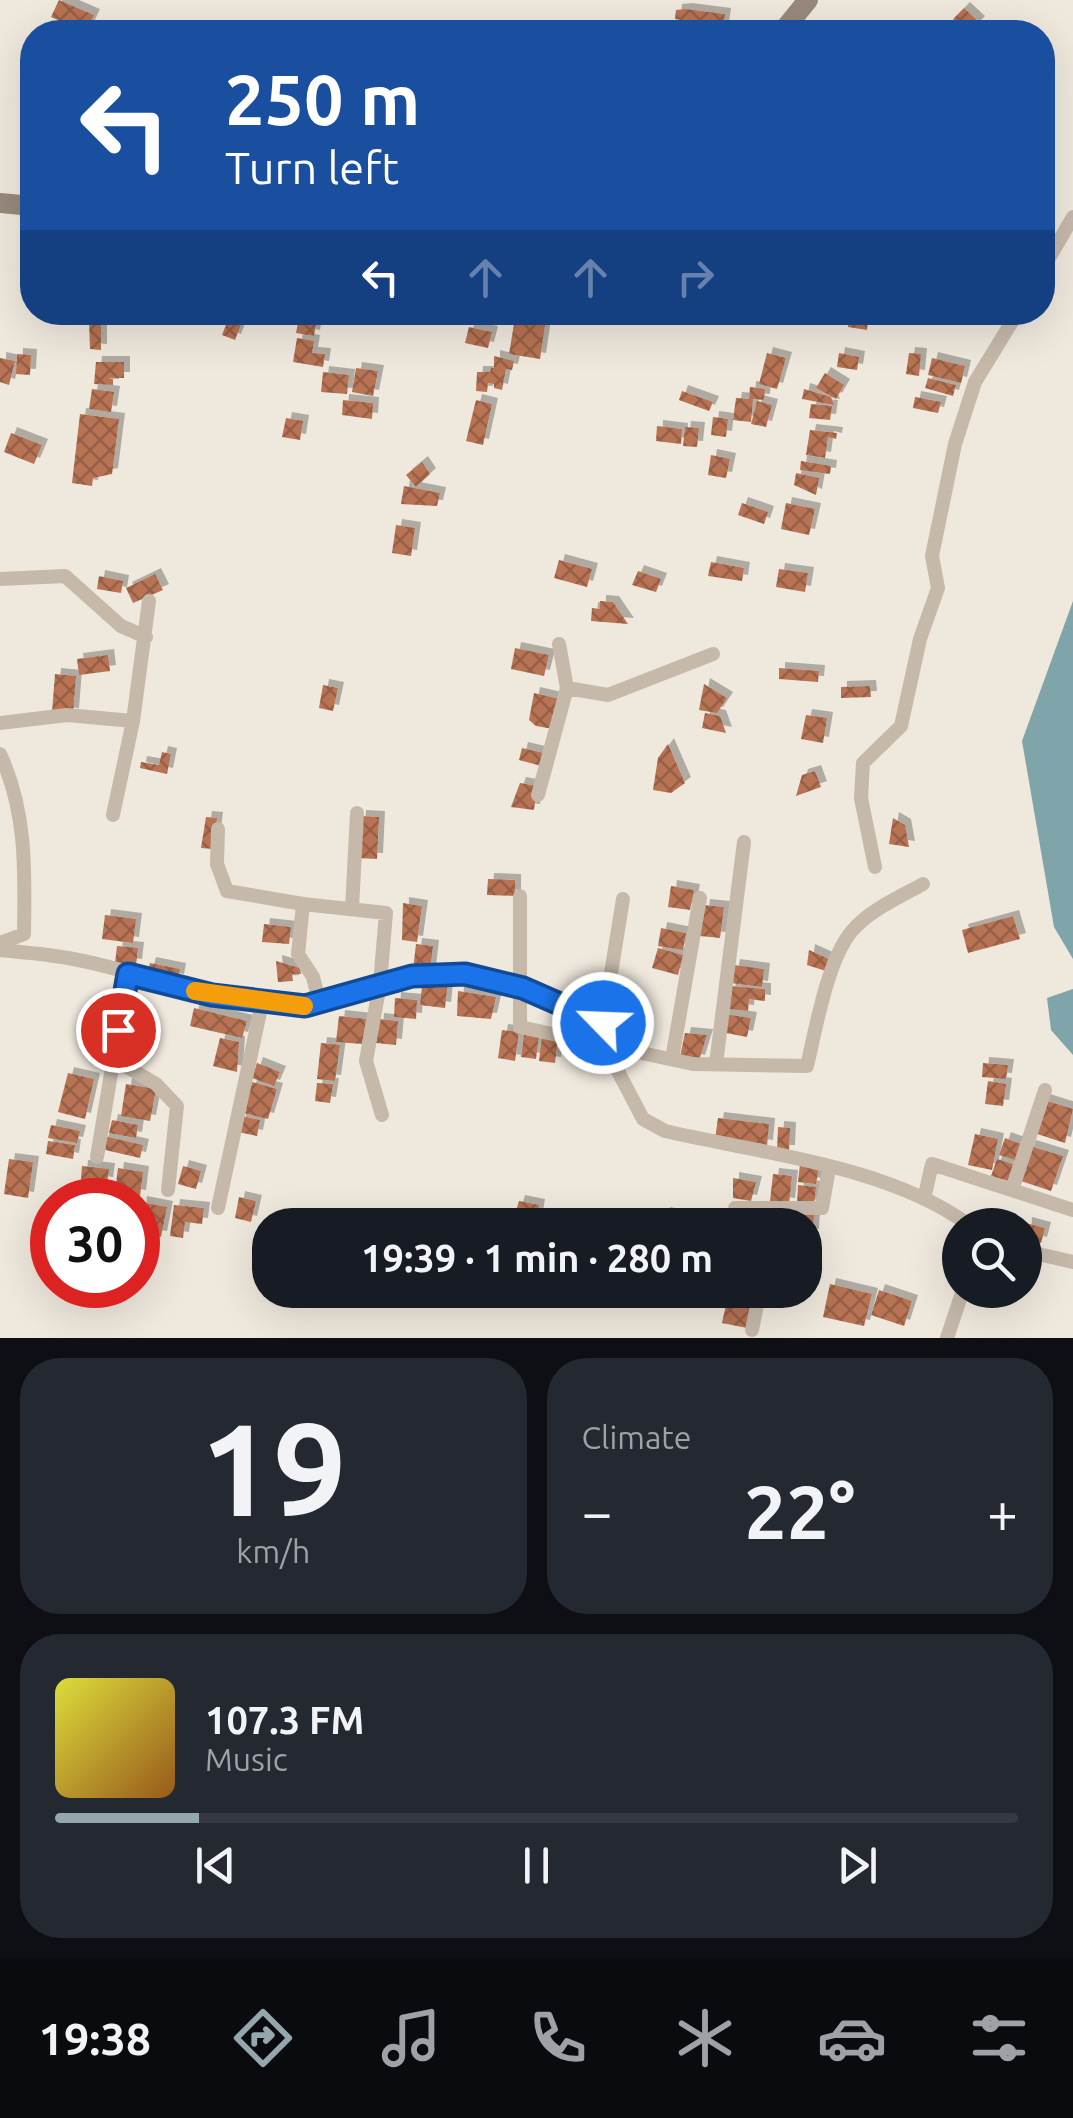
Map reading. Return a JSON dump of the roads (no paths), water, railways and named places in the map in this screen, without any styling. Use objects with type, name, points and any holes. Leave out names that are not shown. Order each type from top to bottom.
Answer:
[{"type":"main road","points":[[792,20],[808,0]]},
{"type":"street","points":[[1055,248],[1073,217]]},
{"type":"street","points":[[875,867],[861,798],[863,763],[902,726],[920,639],[938,588],[932,556],[954,444],[974,382],[1010,325]]},
{"type":"street","points":[[0,580],[65,576],[121,626],[146,637]]},
{"type":"street","points":[[113,814],[132,720],[149,601]]},
{"type":"street","points":[[538,795],[567,688],[560,644]]},
{"type":"street","points":[[567,688],[608,696],[713,654]]},
{"type":"street","points":[[0,723],[67,715],[132,720]]},
{"type":"street","points":[[0,754],[25,842],[24,934],[0,946]]},
{"type":"street","points":[[352,910],[357,813]]},
{"type":"street","points":[[218,829],[216,864],[227,891],[386,913],[380,984],[366,1061],[382,1115]]},
{"type":"street","points":[[716,1064],[744,842]]},
{"type":"street","points":[[520,896],[520,1027],[611,1053],[716,1064],[807,1066],[827,987],[850,933],[877,910],[923,884]]},
{"type":"street","points":[[672,1059],[700,898]]},
{"type":"street","points":[[623,899],[603,1023],[611,1053],[643,1120],[665,1131],[868,1177],[942,1210]]},
{"type":"street","points":[[304,904],[298,954],[313,977],[319,1002]]},
{"type":"street","points":[[0,946],[69,958],[262,1004],[305,1006],[412,976],[465,974],[523,988],[603,1023]]},
{"type":"street","points":[[97,1157],[128,974]]},
{"type":"street","points":[[218,1208],[262,1004]]},
{"type":"street","points":[[112,1058],[156,1084],[177,1106],[168,1190]]},
{"type":"street","points":[[1012,1190],[1045,1090]]},
{"type":"street","points":[[924,1199],[932,1164],[1073,1210]]},
{"type":"street","points":[[822,1208],[829,1168]]},
{"type":"street","points":[[1042,1255],[1073,1262]]},
{"type":"street","points":[[752,1330],[756,1308]]},
{"type":"street","points":[[947,1338],[956,1308]]},
{"type":"water","points":[[1073,601],[1073,959],[1054,927],[1022,741]]},
{"type":"water","points":[[1073,989],[1073,1055],[1051,1030],[1047,998]]}]
